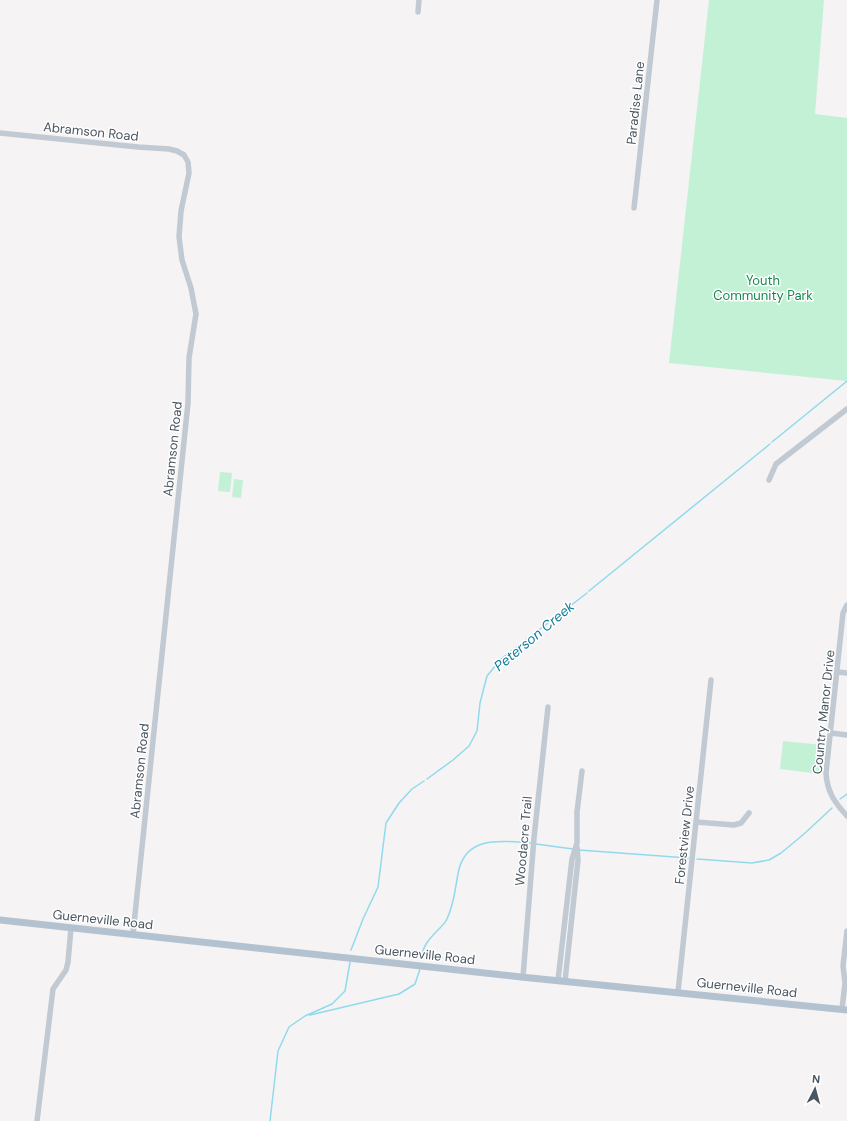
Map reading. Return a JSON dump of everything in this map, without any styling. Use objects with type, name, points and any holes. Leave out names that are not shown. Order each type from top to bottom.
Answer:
[{"type":"main road","name":"Guerneville Road","points":[[0,920],[523,977],[845,1009]]},
{"type":"street","points":[[418,12],[419,0]]},
{"type":"street","name":"Paradise Lane","points":[[634,208],[657,0]]},
{"type":"street","name":"Abramson Road","points":[[0,133],[169,149],[184,155],[188,162],[189,173],[181,211],[179,237],[182,260],[191,288],[196,314],[189,358],[188,403],[133,934]]},
{"type":"street","points":[[768,480],[776,464],[846,412]]},
{"type":"street","name":"Country Manor Drive","points":[[847,605],[843,613],[838,672],[826,773],[829,791],[834,801],[847,816]]},
{"type":"street","points":[[838,672],[847,673]]},
{"type":"street","name":"Forestview Drive","points":[[678,992],[711,680]]},
{"type":"street","name":"Woodacre Trail","points":[[523,977],[534,838],[548,707]]},
{"type":"street","points":[[831,733],[847,735]]},
{"type":"street","points":[[561,981],[578,860],[577,812],[582,771]]},
{"type":"street","points":[[696,822],[734,825],[740,823],[749,813]]},
{"type":"street","points":[[37,1121],[53,988],[66,970],[71,928]]},
{"type":"street","points":[[845,1009],[845,982],[843,966],[847,931]]},
{"type":"green space","name":"Youth Community Park","points":[[709,0],[824,0],[815,114],[847,118],[847,381],[669,363]]},
{"type":"green space","points":[[220,472],[232,473],[230,492],[218,491]]},
{"type":"green space","points":[[234,479],[243,480],[241,498],[232,497]]},
{"type":"green space","points":[[783,741],[823,745],[820,774],[780,769]]},
{"type":"waterway","name":"Peterson Creek","points":[[772,442],[847,381]]},
{"type":"waterway","name":"Peterson Creek","points":[[589,591],[770,444]]},
{"type":"waterway","name":"Peterson Creek","points":[[427,779],[469,746],[477,731],[480,703],[487,676],[501,659],[587,593]]},
{"type":"waterway","name":"Peterson Creek","points":[[351,950],[378,887],[386,823],[399,803],[412,789],[424,781]]},
{"type":"waterway","points":[[840,799],[847,794]]},
{"type":"waterway","points":[[697,859],[752,863],[769,860],[781,853],[832,808]]},
{"type":"waterway","points":[[421,959],[427,942],[447,919],[450,913],[459,869],[470,850],[478,845],[488,842],[509,841],[531,843]]},
{"type":"waterway","points":[[536,844],[573,849]]},
{"type":"waterway","points":[[579,850],[688,858]]},
{"type":"waterway","name":"Peterson Creek","points":[[270,1121],[278,1051],[289,1027],[305,1016],[332,1004],[345,991],[350,962]]},
{"type":"waterway","points":[[310,1015],[399,994],[415,984],[420,969]]}]
